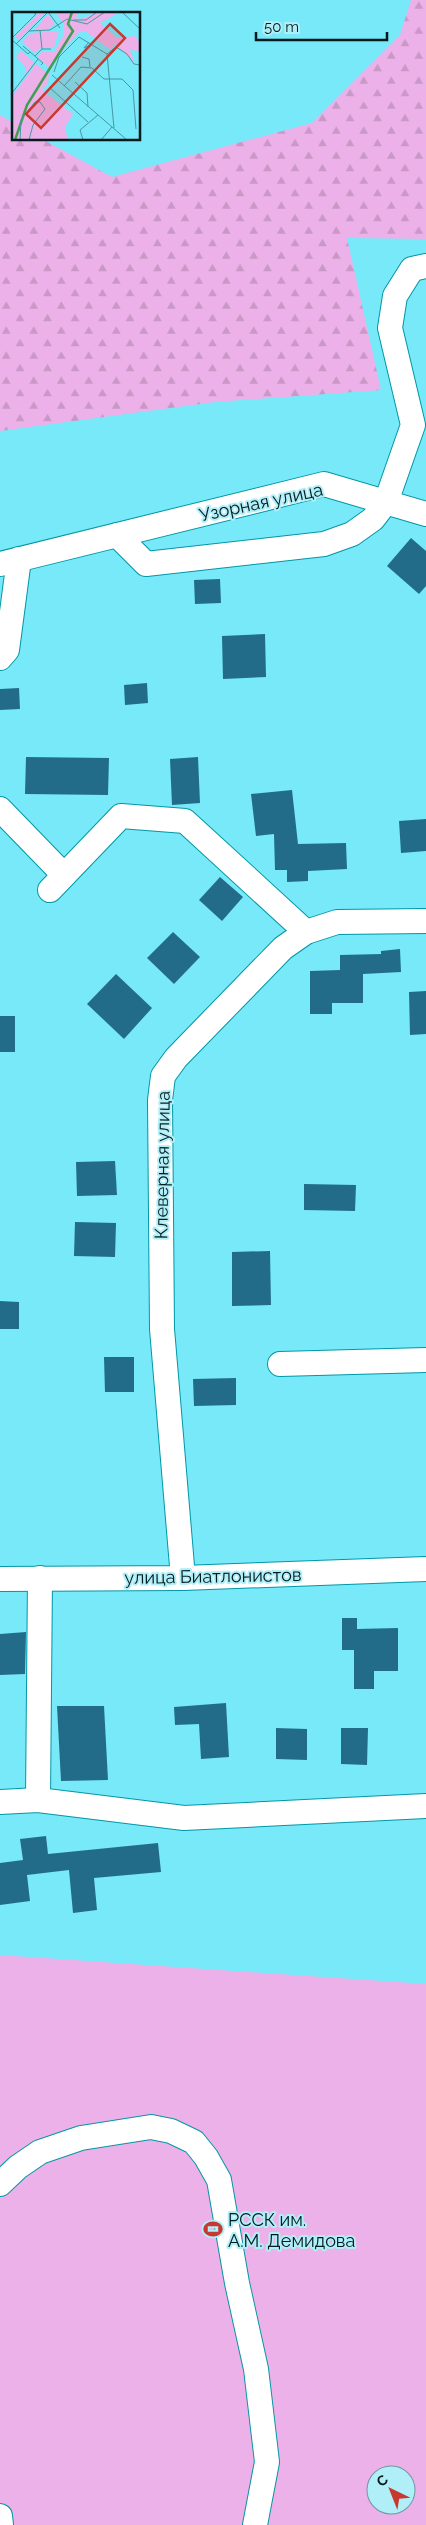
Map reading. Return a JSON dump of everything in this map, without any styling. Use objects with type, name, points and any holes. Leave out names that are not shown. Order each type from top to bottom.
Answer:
[{"type":"street","points":[[117,535],[146,564],[324,544],[352,534],[372,519],[386,502],[413,425],[390,328],[395,296],[412,269],[426,266]]},
{"type":"street","name":"Узорная улица","points":[[10,562],[324,484],[426,514]]},
{"type":"street","points":[[0,658],[7,650],[10,562]]},
{"type":"street","points":[[0,809],[57,882],[121,816],[185,821],[306,932]]},
{"type":"street","name":"Клеверная улица","points":[[183,1578],[162,1329],[160,1100],[163,1076],[176,1058],[283,948],[306,932],[337,922],[426,921]]},
{"type":"street","points":[[280,1364],[426,1360]]},
{"type":"street","name":"улица Биатлонистов","points":[[0,1579],[183,1578],[426,1569]]},
{"type":"street","points":[[38,1800],[40,1578]]},
{"type":"street","points":[[0,1802],[38,1800],[184,1818],[426,1806]]},
{"type":"street","points":[[0,2184],[18,2167],[40,2152],[81,2138],[151,2128],[171,2131],[194,2142],[206,2157],[218,2180],[236,2283],[256,2369],[267,2462],[255,2525]]},
{"type":"street","points":[[0,2516],[1,2525]]},
{"type":"green space","points":[[411,0],[426,0],[426,239],[347,238],[381,390],[215,402],[0,431],[0,115],[12,122],[12,140],[44,140],[112,177],[312,123],[400,35]]},
{"type":"green space","name":"РССК им. А.М. Демидова","points":[[0,1955],[426,1984],[426,2525],[0,2525]]},
{"type":"building","points":[[411,538],[426,551],[426,586],[419,594],[387,566]]},
{"type":"building","points":[[220,579],[221,603],[195,604],[194,580]]},
{"type":"building","points":[[265,634],[266,677],[223,679],[222,636]]},
{"type":"building","points":[[147,683],[148,703],[125,705],[124,685]]},
{"type":"building","points":[[19,688],[20,709],[0,710],[0,689]]},
{"type":"building","points":[[26,757],[109,758],[108,795],[25,794]]},
{"type":"building","points":[[198,757],[200,803],[172,805],[170,759]]},
{"type":"building","points":[[292,790],[298,844],[346,843],[347,869],[308,871],[308,881],[287,882],[287,870],[275,870],[274,834],[256,836],[251,794]]},
{"type":"building","points":[[426,819],[426,851],[401,853],[399,821]]},
{"type":"building","points":[[220,877],[243,897],[222,921],[199,900]]},
{"type":"building","points":[[173,932],[200,957],[174,984],[147,958]]},
{"type":"building","points":[[400,949],[401,972],[363,974],[363,1003],[332,1003],[332,1014],[310,1014],[310,971],[340,970],[340,955],[381,954],[381,951]]},
{"type":"building","points":[[116,974],[152,1008],[124,1039],[87,1004]]},
{"type":"building","points":[[426,991],[426,1034],[410,1035],[409,992]]},
{"type":"building","points":[[0,1016],[15,1016],[15,1052],[0,1052]]},
{"type":"building","points":[[115,1161],[117,1195],[77,1196],[76,1162]]},
{"type":"building","points":[[304,1184],[356,1185],[355,1211],[304,1210]]},
{"type":"building","points":[[75,1222],[116,1223],[115,1257],[74,1256]]},
{"type":"building","points":[[270,1251],[271,1305],[232,1306],[232,1252]]},
{"type":"building","points":[[0,1301],[19,1302],[19,1329],[0,1329]]},
{"type":"building","points":[[104,1357],[134,1357],[134,1392],[105,1392]]},
{"type":"building","points":[[236,1378],[236,1405],[194,1406],[193,1379]]},
{"type":"building","points":[[342,1618],[357,1618],[357,1629],[398,1628],[398,1671],[374,1671],[374,1689],[354,1689],[354,1650],[342,1650]]},
{"type":"building","points":[[26,1632],[25,1674],[0,1675],[0,1634]]},
{"type":"building","points":[[226,1703],[229,1757],[201,1759],[199,1724],[175,1725],[174,1707]]},
{"type":"building","points":[[57,1706],[104,1706],[108,1780],[61,1781]]},
{"type":"building","points":[[276,1728],[307,1729],[307,1760],[276,1759]]},
{"type":"building","points":[[341,1728],[368,1728],[367,1765],[341,1764]]},
{"type":"building","points":[[46,1836],[48,1854],[158,1843],[161,1872],[94,1878],[97,1910],[73,1913],[69,1870],[27,1875],[30,1901],[0,1905],[0,1863],[23,1860],[20,1839]]},
{"type":"place","name":"РССК им. А.М. Демидова","points":[[213,2229]]}]
